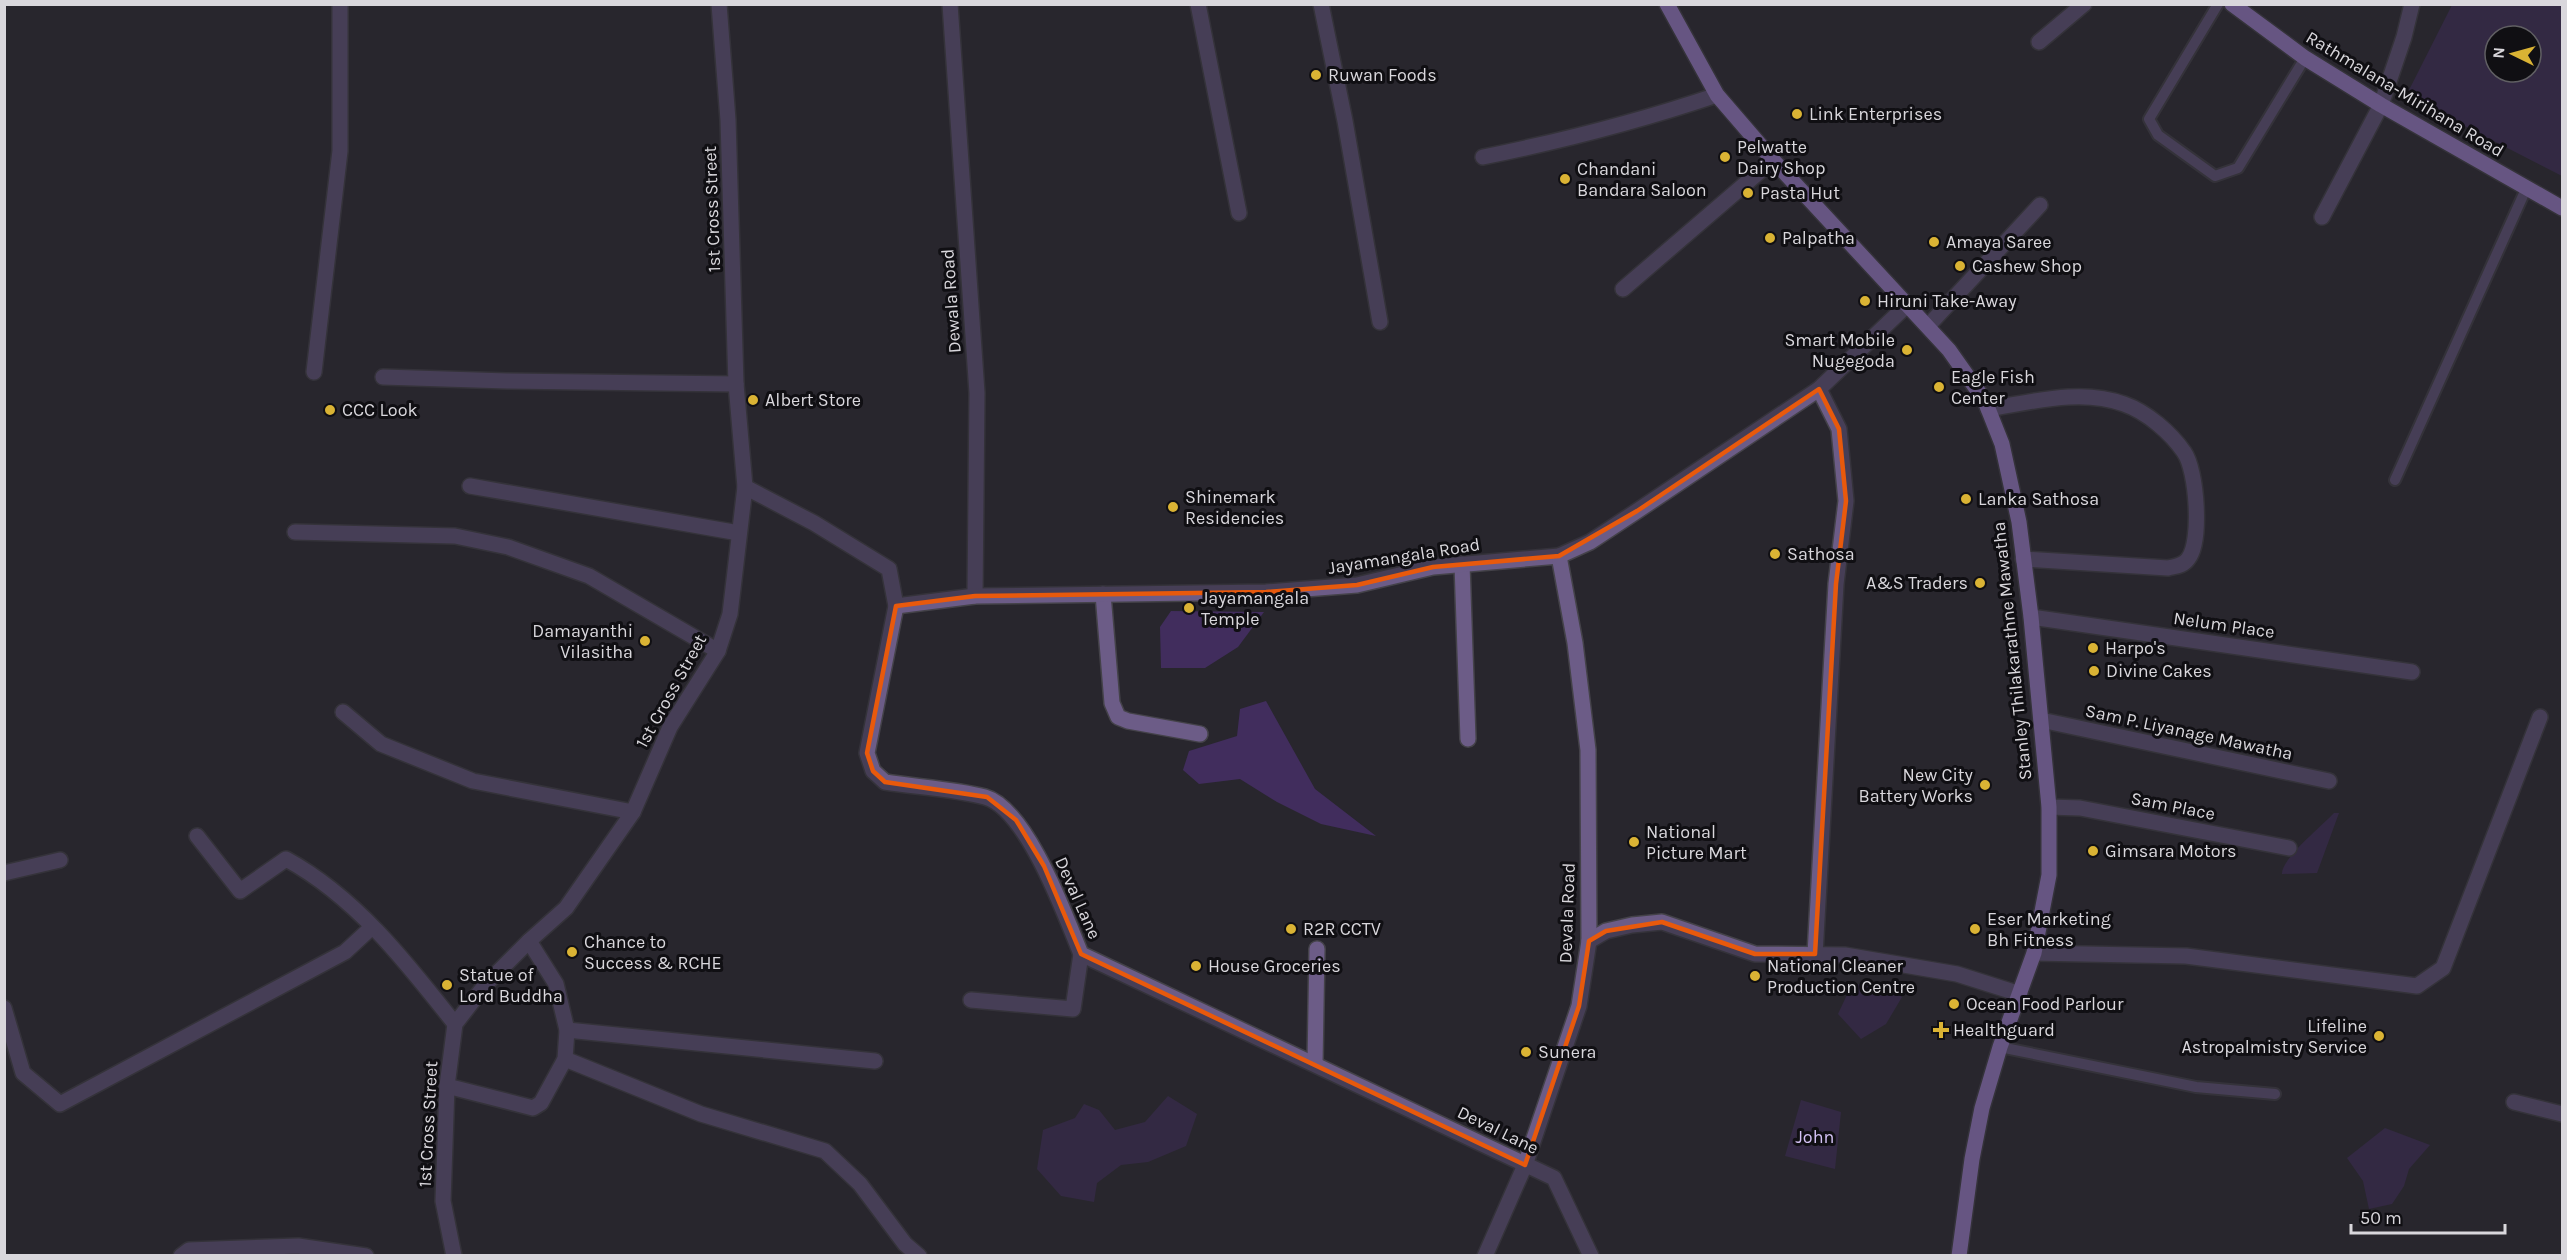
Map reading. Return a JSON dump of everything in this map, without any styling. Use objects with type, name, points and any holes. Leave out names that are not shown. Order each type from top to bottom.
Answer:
[{"type":"main road","name":"Stanley Thilakarathne Mawatha","points":[[1667,4],[1717,95],[1773,160],[1928,326],[1970,378],[1988,409],[2002,444],[2019,522],[2031,617],[2049,807],[2049,876],[2034,954],[2000,1047],[1980,1118],[1959,1256]]},
{"type":"main road","name":"Rathmalana-Mirihana Road","points":[[2232,4],[2305,58],[2381,105],[2562,208]]},
{"type":"street","points":[[314,372],[340,151],[340,4]]},
{"type":"street","name":"1st Cross Street","points":[[454,1256],[443,1200],[447,1086],[455,1024],[486,984],[529,940],[566,908],[633,812],[670,727],[718,651],[730,614],[746,487],[736,384],[728,120],[719,4]]},
{"type":"street","name":"Dewala Road","points":[[950,4],[977,393],[975,596]]},
{"type":"street","points":[[1198,4],[1239,213]]},
{"type":"street","points":[[1321,4],[1345,121],[1380,322]]},
{"type":"street","points":[[2039,42],[2084,4]]},
{"type":"street","points":[[2322,217],[2381,105],[2404,37],[2412,4]]},
{"type":"street","points":[[1483,157],[1562,141],[1669,112],[1717,95]]},
{"type":"street","points":[[1623,289],[1773,160]]},
{"type":"street","points":[[1928,326],[2040,205]]},
{"type":"street","name":"Jayamangala Road","points":[[896,606],[975,596],[1277,592],[1357,585],[1433,567],[1560,556],[1590,542],[1819,389],[1907,305]]},
{"type":"street","points":[[383,377],[736,384]]},
{"type":"street","points":[[1815,954],[1836,584],[1846,501],[1839,429],[1819,389]]},
{"type":"street","points":[[1988,409],[2053,398],[2084,397],[2125,404],[2158,423],[2186,454],[2198,501],[2190,557],[2182,565],[2168,568],[2023,559]]},
{"type":"street","points":[[470,486],[739,533]]},
{"type":"street","name":"Deval Lane","points":[[746,487],[814,523],[889,569],[896,606],[867,753],[873,771],[885,782],[987,797],[1016,820],[1044,866],[1082,954],[1554,1178],[1591,1256]]},
{"type":"street","points":[[295,532],[455,536],[508,547],[589,576],[718,651]]},
{"type":"street","name":"Devala Road","points":[[1485,1256],[1525,1165],[1579,1006],[1589,941],[1588,750],[1575,643],[1560,556]]},
{"type":"street","points":[[1462,564],[1468,739]]},
{"type":"street","points":[[1103,594],[1112,703],[1118,717],[1128,721],[1200,734]]},
{"type":"street","name":"Nelum Place","points":[[2031,617],[2412,672]]},
{"type":"street","points":[[343,712],[381,744],[473,781],[633,812]]},
{"type":"street","points":[[2034,954],[2187,956],[2417,986],[2443,968],[2540,717]]},
{"type":"street","name":"Sam P. Liyanage Mawatha","points":[[2041,720],[2329,781]]},
{"type":"street","name":"Sam Place","points":[[2049,807],[2080,808],[2289,848]]},
{"type":"street","points":[[197,836],[240,891],[286,859],[314,874],[400,955],[455,1024]]},
{"type":"street","points":[[4,873],[60,861]]},
{"type":"street","points":[[1589,941],[1606,931],[1662,922],[1755,954],[1845,956],[1957,974],[2020,994]]},
{"type":"street","points":[[4,1008],[23,1074],[60,1104],[345,952],[372,927]]},
{"type":"street","points":[[447,1086],[533,1108],[541,1103],[565,1059],[567,1030],[556,984],[529,940]]},
{"type":"street","points":[[1315,1063],[1317,949]]},
{"type":"street","points":[[971,1000],[1073,1009],[1082,954]]},
{"type":"street","points":[[567,1030],[875,1061]]},
{"type":"street","points":[[565,1059],[701,1114],[825,1151],[860,1184],[904,1244],[919,1256]]},
{"type":"street","points":[[2514,1102],[2562,1114]]},
{"type":"street","points":[[181,1256],[189,1250],[297,1246],[366,1256]]},
{"type":"lane","points":[[2218,4],[2149,119],[2158,135],[2215,176],[2238,168],[2305,58]]},
{"type":"lane","points":[[2395,480],[2526,189]]},
{"type":"lane","points":[[2000,1047],[2196,1087],[2275,1094]]},
{"type":"highlighted area","points":[[1819,389],[1839,429],[1846,501],[1836,584],[1815,954],[1755,954],[1662,922],[1606,931],[1589,941],[1579,1006],[1525,1165],[1081,954],[1044,866],[1016,820],[987,797],[885,782],[873,771],[867,753],[896,606],[975,596],[1266,592],[1357,585],[1433,567],[1559,556],[1637,511]]},
{"type":"green space","points":[[2452,5],[2562,5],[2562,176],[2406,96]]},
{"type":"green space","points":[[1171,611],[1264,612],[1238,647],[1205,668],[1161,668],[1160,627]]},
{"type":"green space","points":[[1266,701],[1315,789],[1376,836],[1321,824],[1277,802],[1240,779],[1199,784],[1183,770],[1189,751],[1237,736],[1240,709]]},
{"type":"green space","points":[[2334,813],[2339,813],[2317,873],[2282,874],[2288,860]]},
{"type":"green space","points":[[1852,984],[1883,986],[1902,997],[1886,1024],[1861,1039],[1838,1014]]},
{"type":"green space","points":[[1168,1096],[1197,1114],[1186,1146],[1148,1162],[1121,1165],[1097,1183],[1094,1202],[1061,1196],[1037,1169],[1043,1130],[1075,1118],[1084,1104],[1099,1110],[1115,1130],[1145,1122]]},
{"type":"green space","name":"John","points":[[1801,1100],[1841,1112],[1835,1169],[1785,1156]]},
{"type":"green space","points":[[2385,1128],[2430,1145],[2409,1169],[2404,1186],[2392,1204],[2369,1209],[2363,1181],[2347,1158]]},
{"type":"place","name":"Ruwan Foods","points":[[1316,75]]},
{"type":"place","name":"Link Enterprises","points":[[1797,114]]},
{"type":"place","name":"Pelwatte Dairy Shop","points":[[1725,157]]},
{"type":"place","name":"Chandani Bandara Saloon","points":[[1565,179]]},
{"type":"place","name":"Pasta Hut","points":[[1748,193]]},
{"type":"place","name":"Palpatha","points":[[1770,238]]},
{"type":"place","name":"Amaya Saree","points":[[1934,242]]},
{"type":"place","name":"Cashew Shop","points":[[1960,266]]},
{"type":"place","name":"Hiruni Take-Away","points":[[1865,301]]},
{"type":"place","name":"Smart Mobile Nugegoda","points":[[1907,350]]},
{"type":"place","name":"Eagle Fish Center","points":[[1939,387]]},
{"type":"place","name":"Albert Store","points":[[753,400]]},
{"type":"place","name":"CCC Look","points":[[330,410]]},
{"type":"place","name":"Lanka Sathosa","points":[[1966,499]]},
{"type":"place","name":"Shinemark Residencies","points":[[1173,507]]},
{"type":"place","name":"Sathosa","points":[[1775,554]]},
{"type":"place","name":"A&S Traders","points":[[1980,583]]},
{"type":"place","name":"Jayamangala Temple","points":[[1189,608]]},
{"type":"place","name":"Damayanthi Vilasitha","points":[[645,641]]},
{"type":"place","name":"Harpo's","points":[[2093,648]]},
{"type":"place","name":"Divine Cakes","points":[[2094,671]]},
{"type":"place","name":"New City Battery Works","points":[[1985,785]]},
{"type":"place","name":"National Picture Mart","points":[[1634,842]]},
{"type":"place","name":"Gimsara Motors","points":[[2093,851]]},
{"type":"place","name":"R2R CCTV","points":[[1291,929]]},
{"type":"place","name":"Eser Marketing Bh Fitness","points":[[1975,929]]},
{"type":"place","name":"Chance to Success & RCHE","points":[[572,952]]},
{"type":"place","name":"House Groceries","points":[[1196,966]]},
{"type":"place","name":"National Cleaner Production Centre","points":[[1755,976]]},
{"type":"place","name":"Statue of Lord Buddha","points":[[447,985]]},
{"type":"place","name":"Ocean Food Parlour","points":[[1954,1004]]},
{"type":"place","name":"Healthguard","points":[[1941,1030]]},
{"type":"place","name":"Lifeline Astropalmistry Service","points":[[2379,1036]]},
{"type":"place","name":"Sunera","points":[[1526,1052]]}]
